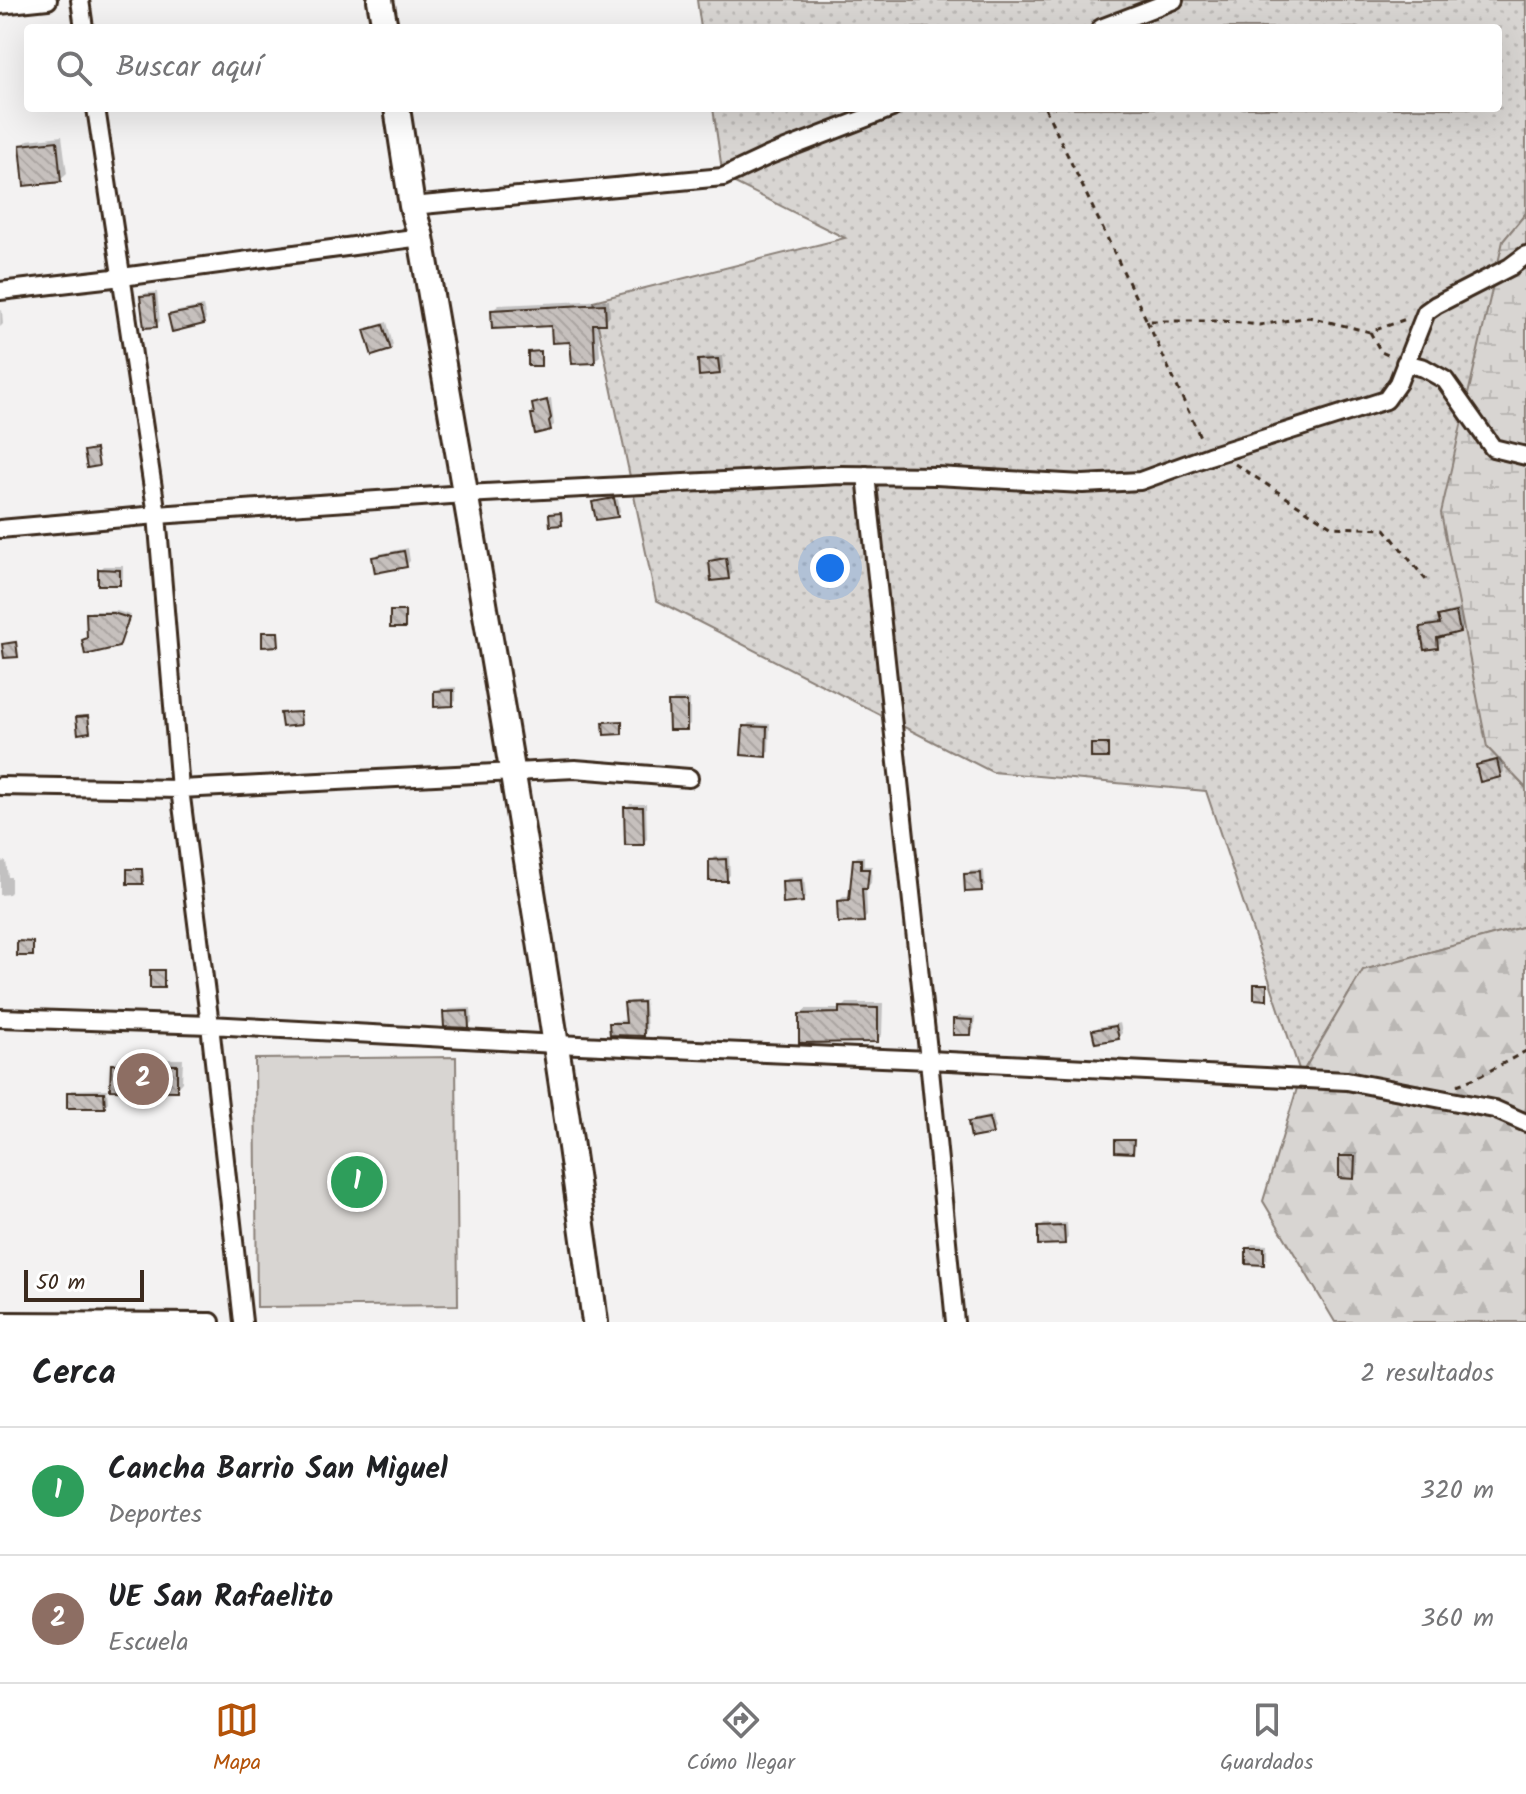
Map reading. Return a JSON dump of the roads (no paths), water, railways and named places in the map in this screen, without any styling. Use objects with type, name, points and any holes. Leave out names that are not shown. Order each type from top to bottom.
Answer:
[{"type":"highway","points":[[380,0],[384,24]]},
{"type":"highway","points":[[398,112],[512,773],[556,1044],[595,1322]]},
{"type":"street","points":[[0,5],[48,0]]},
{"type":"street","points":[[80,0],[83,24]]},
{"type":"street","points":[[1111,24],[1174,0]]},
{"type":"street","points":[[97,112],[157,515],[180,789],[243,1322]]},
{"type":"street","points":[[412,206],[723,177],[770,155],[882,112]]},
{"type":"street","points":[[0,291],[421,237]]},
{"type":"street","points":[[0,529],[465,494],[866,475],[1083,484],[1140,481],[1386,400],[1398,383],[1426,312],[1510,267],[1526,255]]},
{"type":"street","points":[[1405,363],[1424,368],[1445,380],[1493,448],[1526,456]]},
{"type":"street","points":[[866,475],[955,1322]]},
{"type":"street","points":[[0,786],[180,789],[575,769],[689,778]]},
{"type":"street","points":[[0,1018],[210,1025],[1347,1081],[1494,1109],[1526,1123]]},
{"type":"street","points":[[0,1321],[211,1322]]},
{"type":"place","name":"UE San Rafaelito","points":[[143,1079]]},
{"type":"place","name":"Cancha Barrio San Miguel","points":[[357,1182]]}]
